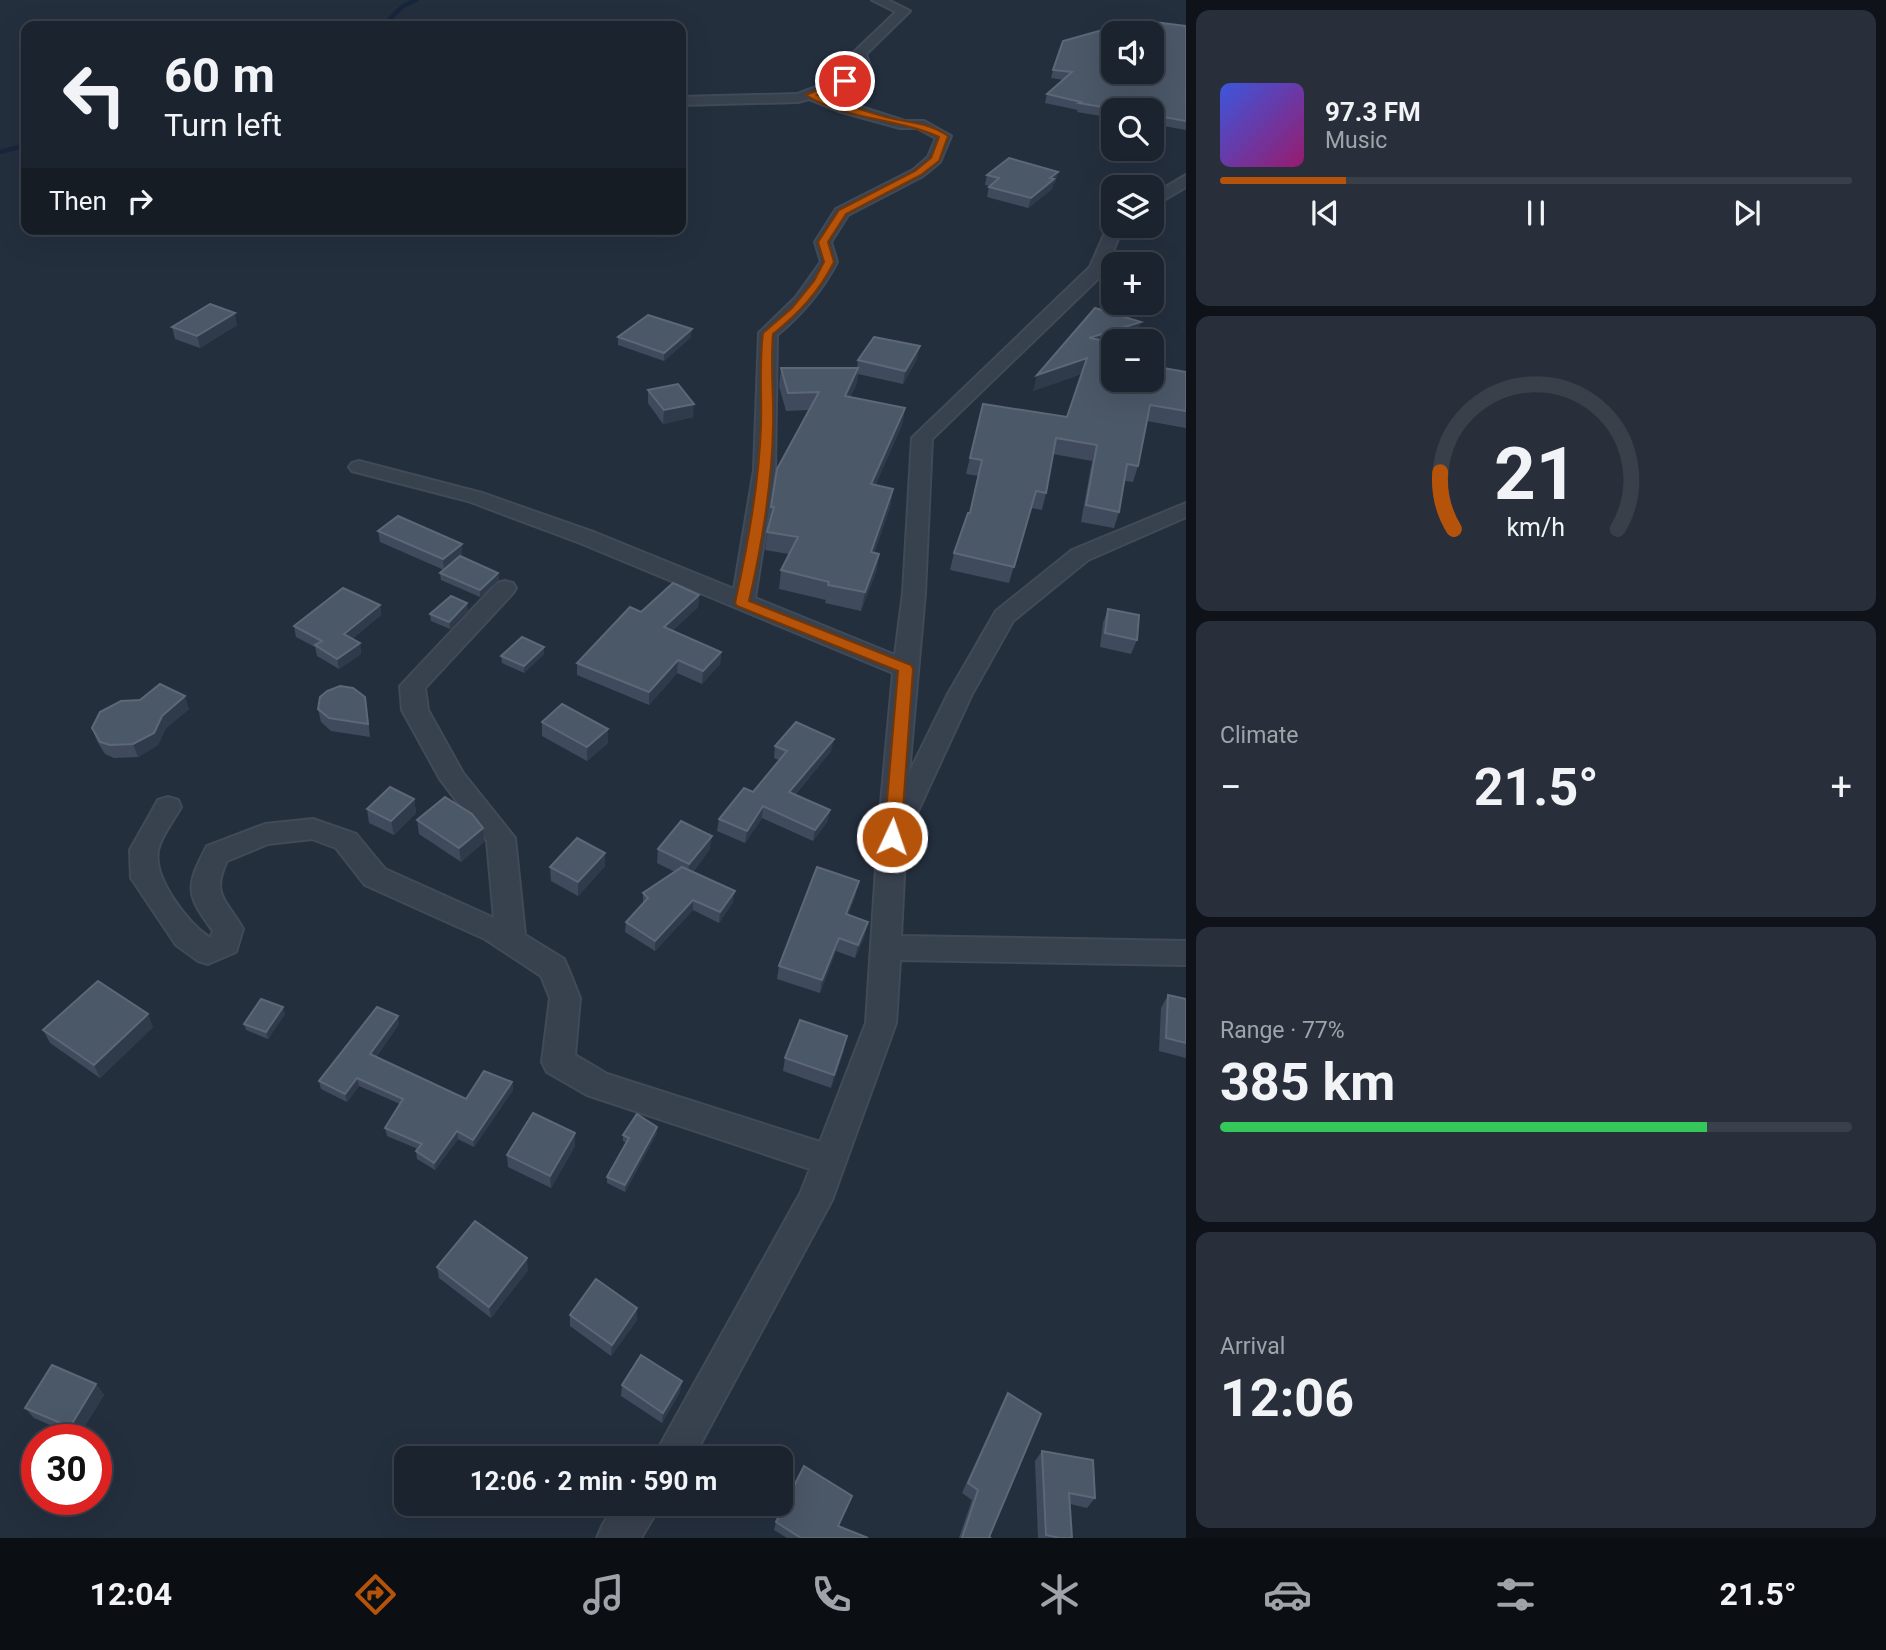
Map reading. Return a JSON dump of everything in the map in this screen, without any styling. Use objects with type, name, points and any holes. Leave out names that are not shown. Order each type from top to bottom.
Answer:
[{"type":"street","points":[[686,101],[799,99],[864,73],[859,52],[904,11],[878,0]]},
{"type":"street","points":[[742,603],[756,538],[767,426],[765,364],[768,333],[796,311],[819,282],[829,262],[823,242],[842,212],[918,173],[935,159],[944,136],[919,124],[905,125],[810,95]]},
{"type":"street","points":[[1164,194],[1186,180]]},
{"type":"street","points":[[679,1446],[814,1200],[881,1023],[892,837],[914,593],[922,438],[1098,269],[1110,238]]},
{"type":"street","points":[[359,467],[475,497],[588,538],[906,669]]},
{"type":"street","points":[[892,837],[960,694],[1004,616],[1080,555],[1186,509]]},
{"type":"street","points":[[505,588],[412,686],[415,709],[453,779],[501,838],[511,941]]},
{"type":"street","points":[[168,807],[144,850],[145,878],[186,937],[208,952],[226,944],[229,929],[206,899],[206,876],[218,854],[265,834],[313,829],[346,841],[375,877],[495,931],[553,968],[565,998],[558,1062],[598,1085],[829,1160]]},
{"type":"street","points":[[885,948],[1186,953]]},
{"type":"street","points":[[617,1538],[633,1516]]},
{"type":"building","points":[[1164,23],[1186,26],[1186,121],[1164,117],[1164,98],[1101,98],[1101,107],[1047,94],[1072,72],[1053,70],[1063,41],[1101,30],[1101,84],[1164,84]]},
{"type":"building","points":[[1009,158],[1058,172],[1050,178],[1054,179],[1031,198],[989,187],[999,178],[987,175]]},
{"type":"building","points":[[210,304],[235,313],[197,336],[172,327]]},
{"type":"building","points":[[1095,308],[1101,310],[1101,315],[1118,315],[1141,322],[1118,329],[1101,329],[1101,334],[1089,338],[1101,340],[1101,392],[1164,392],[1164,368],[1186,372],[1186,411],[1150,405],[1138,466],[1127,464],[1119,512],[1086,505],[1097,445],[1056,438],[1046,493],[1036,491],[1014,567],[954,553],[970,513],[982,460],[970,458],[983,404],[1067,417],[1087,358],[1037,375]]},
{"type":"building","points":[[648,315],[692,329],[664,353],[618,337]]},
{"type":"building","points":[[874,337],[920,346],[905,371],[858,360]]},
{"type":"building","points":[[781,368],[858,368],[845,396],[905,408],[871,484],[893,489],[871,552],[879,554],[865,592],[828,585],[829,582],[781,570],[798,537],[767,532],[774,507],[771,507],[777,469],[819,392],[788,393]]},
{"type":"building","points":[[678,384],[694,404],[664,410],[648,390]]},
{"type":"building","points":[[398,516],[462,544],[443,559],[378,531]]},
{"type":"building","points":[[460,556],[498,573],[480,590],[440,573]]},
{"type":"building","points":[[673,583],[699,595],[664,627],[721,652],[703,671],[678,660],[649,692],[577,663],[630,607],[641,612]]},
{"type":"building","points":[[343,588],[380,605],[344,634],[360,643],[337,659],[315,645],[322,641],[294,626]]},
{"type":"building","points":[[451,596],[467,603],[449,622],[430,614]]},
{"type":"building","points":[[1108,609],[1139,615],[1137,640],[1105,633]]},
{"type":"building","points":[[522,637],[544,647],[524,666],[501,656]]},
{"type":"building","points":[[160,684],[185,696],[162,716],[154,733],[133,744],[110,745],[100,742],[92,728],[100,712],[121,701],[140,700]]},
{"type":"building","points":[[340,686],[353,688],[365,697],[368,724],[329,718],[318,709],[320,697]]},
{"type":"building","points":[[562,704],[608,729],[587,747],[542,722]]},
{"type":"building","points":[[796,722],[834,739],[789,792],[830,810],[815,830],[763,806],[747,831],[719,819],[744,788],[753,792],[787,751],[775,746]]},
{"type":"building","points":[[390,787],[414,799],[391,821],[367,809]]},
{"type":"building","points":[[445,797],[472,814],[483,828],[459,848],[417,820]]},
{"type":"building","points":[[681,821],[712,836],[689,864],[658,849]]},
{"type":"building","points":[[577,838],[605,853],[578,882],[550,867]]},
{"type":"building","points":[[682,867],[735,891],[720,912],[693,900],[655,941],[626,922],[648,898],[643,893]]},
{"type":"building","points":[[817,867],[859,881],[846,914],[868,922],[858,945],[839,938],[822,980],[779,966]]},
{"type":"building","points":[[98,981],[148,1014],[94,1065],[43,1030]]},
{"type":"building","points":[[1168,995],[1186,999],[1186,1043],[1166,1038]]},
{"type":"building","points":[[261,999],[283,1007],[266,1032],[244,1024]]},
{"type":"building","points":[[377,1007],[398,1016],[370,1054],[466,1099],[484,1071],[512,1082],[473,1140],[457,1131],[434,1163],[416,1151],[422,1144],[385,1128],[403,1099],[357,1078],[345,1094],[319,1081]]},
{"type":"building","points":[[800,1020],[847,1036],[834,1075],[785,1058]]},
{"type":"building","points":[[533,1113],[575,1133],[550,1176],[507,1155]]},
{"type":"building","points":[[637,1114],[657,1127],[625,1185],[607,1177],[629,1138],[623,1135]]},
{"type":"building","points":[[475,1221],[527,1258],[489,1307],[437,1267]]},
{"type":"building","points":[[596,1279],[637,1308],[612,1345],[570,1315]]},
{"type":"building","points":[[641,1355],[682,1381],[663,1413],[622,1385]]},
{"type":"building","points":[[52,1365],[96,1384],[72,1424],[63,1424],[25,1408]]},
{"type":"building","points":[[1008,1393],[1041,1414],[989,1537],[991,1538],[962,1538],[978,1490],[968,1483]]},
{"type":"building","points":[[1042,1451],[1093,1460],[1095,1498],[1069,1493],[1072,1538],[1046,1535]]},
{"type":"building","points":[[804,1466],[852,1496],[838,1526],[868,1538],[801,1538],[776,1522],[779,1516],[793,1516],[793,1488]]},
{"type":"waterway","points":[[388,21],[403,6],[416,0]]},
{"type":"waterway","points":[[0,152],[21,146]]},
{"type":"route","points":[[845,81],[810,95],[843,108],[905,125],[919,124],[944,136],[935,159],[918,173],[842,212],[823,242],[829,262],[819,282],[796,311],[768,333],[765,364],[767,426],[756,538],[742,603],[906,669],[892,837]]}]
